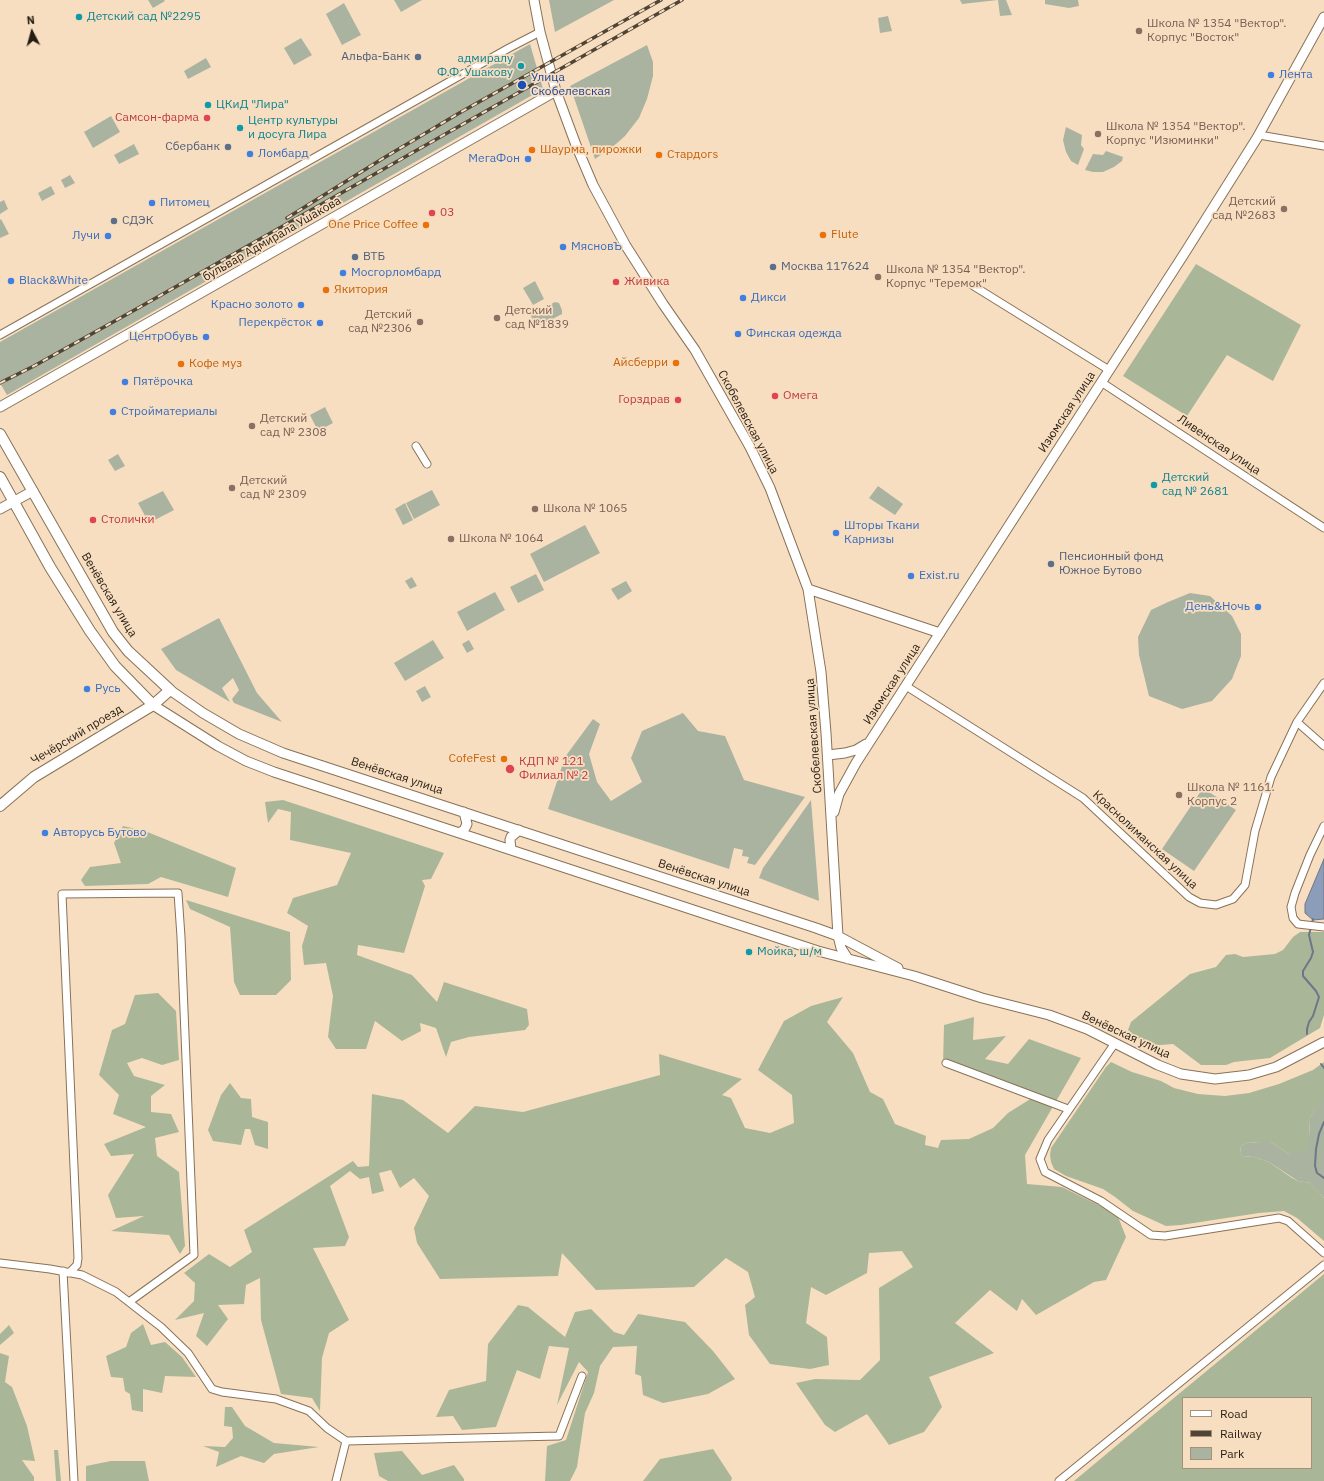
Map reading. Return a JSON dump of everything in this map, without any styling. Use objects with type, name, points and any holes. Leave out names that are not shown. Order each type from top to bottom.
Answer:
[{"type":"main road","name":"Венёвская улица","points":[[0,434],[114,632],[128,651],[170,690]]},
{"type":"main road","name":"Венёвская улица","points":[[0,477],[50,568],[90,631],[115,666],[153,705]]},
{"type":"main road","name":"Чечёрский проезд","points":[[0,806],[34,777],[153,705],[170,690]]},
{"type":"street","name":"Скобелевская улица","points":[[534,0],[540,32],[556,91],[586,170],[626,246],[663,304],[695,350],[750,447],[770,488],[808,589],[821,672],[828,755],[838,936],[841,948],[848,959]]},
{"type":"street","name":"Изюмская улица","points":[[832,819],[839,794],[856,763],[1259,135],[1324,17]]},
{"type":"street","points":[[0,335],[508,48],[540,32]]},
{"type":"street","name":"бульвар Адмирала Ушакова","points":[[0,407],[556,91]]},
{"type":"street","points":[[1259,135],[1324,146]]},
{"type":"street","points":[[972,285],[1109,370]]},
{"type":"street","name":"Ливенская улица","points":[[1101,382],[1324,528]]},
{"type":"street","points":[[416,446],[427,464]]},
{"type":"street","points":[[0,509],[33,491]]},
{"type":"street","points":[[808,589],[940,633]]},
{"type":"street","name":"Краснолиманская улица","points":[[906,686],[1083,798],[1189,897],[1200,903],[1216,905],[1233,899],[1245,885],[1255,831],[1270,777],[1297,722],[1324,683]]},
{"type":"street","name":"Венёвская улица","points":[[170,690],[203,713],[238,734],[283,753],[816,928],[838,936],[914,976]]},
{"type":"street","name":"Венёвская улица","points":[[153,705],[218,746],[246,761],[274,772],[818,951],[914,976],[982,998],[1049,1015],[1087,1029],[1158,1065],[1181,1074],[1215,1079],[1263,1072],[1291,1060],[1324,1042]]},
{"type":"street","points":[[1297,722],[1324,746]]},
{"type":"street","points":[[828,755],[856,750],[869,742]]},
{"type":"street","points":[[459,833],[464,830],[467,824],[464,812]]},
{"type":"street","points":[[1324,826],[1310,855],[1295,892],[1291,907],[1294,918],[1298,924],[1324,927]]},
{"type":"street","points":[[511,850],[511,837],[519,830]]},
{"type":"street","points":[[66,1272],[77,1265],[78,1258],[62,894],[178,893],[194,1255],[129,1302]]},
{"type":"street","points":[[816,928],[822,928],[831,924],[834,921],[837,910]]},
{"type":"street","points":[[818,951],[833,948],[836,944],[838,936]]},
{"type":"street","points":[[1114,1043],[1048,1140],[1040,1159],[1045,1172],[1101,1201],[1152,1235],[1164,1236],[1279,1218],[1288,1221],[1324,1253]]},
{"type":"street","points":[[946,1063],[1068,1109]]},
{"type":"street","points":[[0,1262],[82,1275],[116,1292],[161,1327],[188,1353],[212,1389],[222,1392],[276,1399],[308,1411],[327,1428],[346,1441],[559,1436],[582,1376]]},
{"type":"street","points":[[1059,1481],[1324,1265]]},
{"type":"street","points":[[66,1272],[74,1481]]},
{"type":"street","points":[[336,1481],[346,1441]]},
{"type":"green space","points":[[148,0],[164,0],[165,1],[153,8]]},
{"type":"green space","points":[[394,0],[422,0],[401,12]]},
{"type":"green space","points":[[549,0],[614,0],[555,32]]},
{"type":"green space","points":[[960,0],[998,0],[962,4]]},
{"type":"green space","points":[[998,0],[1006,0],[1012,15],[1000,16]]},
{"type":"green space","points":[[1045,0],[1078,0],[1079,6],[1069,8],[1045,4]]},
{"type":"green space","points":[[344,3],[361,35],[342,45],[326,14]]},
{"type":"green space","points":[[888,16],[892,31],[880,33],[878,18]]},
{"type":"green space","points":[[301,38],[312,55],[294,65],[284,48]]},
{"type":"green space","points":[[530,44],[543,89],[7,395],[0,383],[0,342]]},
{"type":"green space","points":[[647,45],[653,62],[653,76],[647,99],[639,118],[625,136],[595,159],[570,86]]},
{"type":"green space","points":[[206,58],[211,67],[188,79],[184,71]]},
{"type":"green space","points":[[111,116],[120,132],[93,148],[84,132]]},
{"type":"green space","points":[[1066,127],[1082,135],[1081,145],[1084,149],[1078,165],[1071,161],[1066,152],[1063,140]]},
{"type":"green space","points":[[134,144],[139,154],[119,164],[114,155]]},
{"type":"green space","points":[[1106,151],[1123,157],[1122,161],[1103,172],[1085,170],[1093,154],[1103,155]]},
{"type":"green space","points":[[70,175],[75,183],[65,188],[61,180]]},
{"type":"green space","points":[[51,186],[55,194],[42,201],[38,193]]},
{"type":"green space","points":[[4,200],[8,209],[0,214],[0,202]]},
{"type":"green space","points":[[1,219],[9,234],[0,238],[0,220]]},
{"type":"green space","points":[[1196,264],[1301,325],[1273,381],[1227,355],[1187,416],[1123,376]]},
{"type":"green space","points":[[535,281],[544,299],[533,305],[523,288]]},
{"type":"green space","points":[[555,302],[559,303],[562,314],[539,326],[535,324],[531,316],[532,314]]},
{"type":"green space","points":[[325,407],[333,423],[318,431],[310,415]]},
{"type":"green space","points":[[118,454],[125,466],[115,471],[108,460]]},
{"type":"green space","points":[[878,486],[903,504],[895,515],[869,498]]},
{"type":"green space","points":[[432,490],[440,505],[414,519],[406,503]]},
{"type":"green space","points":[[163,491],[174,510],[149,523],[138,503]]},
{"type":"green space","points":[[405,503],[413,520],[403,525],[395,509]]},
{"type":"green space","points":[[585,525],[600,553],[544,582],[530,554]]},
{"type":"green space","points":[[536,574],[544,590],[518,603],[510,587]]},
{"type":"green space","points":[[412,577],[417,586],[410,589],[405,581]]},
{"type":"green space","points":[[626,581],[632,591],[618,600],[611,589]]},
{"type":"green space","points":[[495,592],[505,610],[467,631],[457,612]]},
{"type":"green space","points":[[1190,593],[1210,596],[1232,616],[1241,634],[1241,656],[1232,679],[1212,701],[1182,709],[1149,696],[1139,655],[1138,637],[1151,610]]},
{"type":"green space","points":[[219,618],[257,693],[282,722],[234,703],[232,699],[239,690],[233,678],[222,688],[230,702],[176,670],[161,649]]},
{"type":"green space","points":[[433,640],[444,658],[405,681],[394,663]]},
{"type":"green space","points":[[469,640],[474,649],[467,653],[462,644]]},
{"type":"green space","points":[[425,686],[431,697],[422,702],[416,691]]},
{"type":"green space","points":[[683,713],[698,731],[725,736],[744,780],[805,797],[755,865],[747,863],[749,857],[742,856],[743,850],[734,848],[729,869],[548,809],[565,757],[593,719],[600,724],[589,754],[597,782],[611,801],[642,782],[631,758],[642,731]]},
{"type":"green space","points":[[1203,788],[1236,810],[1194,871],[1162,849]]},
{"type":"green space","points":[[283,800],[444,853],[431,879],[422,880],[425,886],[404,953],[358,945],[357,955],[412,975],[437,1002],[444,982],[527,1009],[529,1025],[525,1030],[469,1037],[451,1042],[446,1057],[436,1028],[420,1023],[421,1031],[402,1041],[375,1021],[366,1049],[336,1049],[328,1037],[333,996],[326,963],[304,965],[302,946],[308,926],[287,913],[293,898],[337,885],[351,853],[290,840],[291,812],[278,809],[268,823],[265,802]]},
{"type":"green space","points":[[811,800],[819,901],[759,878],[763,868]]},
{"type":"green space","points":[[123,826],[145,831],[236,868],[228,897],[161,877],[148,884],[85,886],[81,880],[90,867],[121,863],[114,843]]},
{"type":"green space","points":[[186,900],[290,932],[291,980],[276,995],[240,995],[234,982],[230,927],[190,909]]},
{"type":"green space","points":[[1300,932],[1324,932],[1324,1015],[1320,1028],[1270,1058],[1234,1062],[1226,1065],[1201,1065],[1173,1044],[1148,1046],[1128,1030],[1131,1022],[1190,974],[1216,967],[1226,955],[1235,954],[1243,957],[1275,954],[1283,950],[1293,937]]},
{"type":"green space","points":[[158,993],[176,1011],[179,1060],[162,1065],[142,1058],[127,1063],[134,1076],[165,1085],[151,1096],[151,1112],[171,1114],[179,1132],[155,1138],[157,1156],[179,1172],[185,1246],[180,1254],[169,1235],[111,1231],[144,1216],[116,1218],[108,1195],[134,1154],[111,1156],[104,1144],[146,1127],[113,1114],[119,1095],[99,1075],[112,1030],[125,1024],[135,995]]},
{"type":"green space","points":[[843,997],[827,1022],[853,1053],[870,1092],[883,1099],[895,1124],[926,1136],[925,1145],[938,1148],[941,1140],[969,1139],[993,1128],[1008,1113],[1032,1098],[943,1065],[944,1025],[974,1017],[973,1040],[1006,1036],[985,1059],[1008,1064],[1029,1039],[1081,1058],[1025,1155],[1027,1184],[1062,1187],[1117,1214],[1126,1237],[1106,1280],[1094,1282],[1036,1315],[1022,1299],[1017,1311],[990,1290],[955,1323],[994,1353],[929,1377],[942,1407],[924,1432],[889,1445],[867,1414],[835,1432],[825,1425],[796,1383],[815,1379],[860,1380],[880,1360],[879,1288],[913,1267],[902,1251],[869,1253],[867,1273],[826,1295],[811,1287],[806,1323],[827,1337],[829,1365],[810,1369],[770,1364],[749,1335],[745,1305],[755,1297],[748,1272],[726,1258],[694,1287],[596,1290],[562,1253],[558,1276],[440,1279],[417,1243],[414,1228],[429,1196],[414,1178],[400,1188],[391,1170],[379,1173],[384,1191],[372,1194],[369,1177],[360,1179],[350,1171],[330,1186],[349,1237],[345,1246],[313,1248],[349,1320],[329,1333],[322,1358],[320,1411],[312,1398],[281,1394],[261,1320],[260,1278],[246,1285],[244,1304],[218,1305],[228,1319],[207,1346],[196,1336],[204,1313],[175,1320],[194,1301],[195,1283],[184,1273],[209,1254],[230,1267],[252,1252],[244,1230],[353,1161],[358,1167],[369,1166],[372,1094],[403,1100],[448,1133],[475,1106],[523,1112],[660,1075],[659,1054],[742,1079],[722,1095],[731,1098],[745,1128],[770,1133],[794,1123],[792,1095],[758,1070],[784,1021],[811,1006]]},
{"type":"green space","points":[[1111,1062],[1132,1072],[1161,1081],[1174,1088],[1198,1094],[1225,1096],[1249,1093],[1279,1084],[1313,1070],[1324,1062],[1324,1099],[1309,1119],[1310,1137],[1308,1149],[1289,1154],[1271,1142],[1260,1142],[1247,1143],[1241,1146],[1240,1152],[1242,1156],[1254,1157],[1269,1162],[1292,1178],[1298,1181],[1310,1183],[1315,1188],[1324,1198],[1324,1241],[1297,1218],[1284,1211],[1166,1226],[1133,1211],[1103,1189],[1066,1176],[1054,1169],[1050,1155],[1051,1148],[1106,1067]]},
{"type":"green space","points":[[230,1083],[241,1098],[251,1099],[252,1117],[268,1122],[268,1149],[255,1145],[250,1129],[245,1129],[241,1145],[213,1141],[208,1130],[221,1095]]},
{"type":"green space","points":[[1323,1099],[1324,1198],[1310,1183],[1298,1181],[1269,1162],[1254,1157],[1242,1156],[1240,1153],[1241,1146],[1247,1143],[1260,1142],[1271,1142],[1289,1154],[1310,1137],[1309,1119]]},
{"type":"green space","points":[[1324,1274],[1324,1481],[1074,1481]]},
{"type":"green space","points":[[518,1305],[528,1307],[565,1337],[575,1312],[591,1309],[614,1332],[624,1335],[638,1314],[685,1322],[713,1351],[735,1379],[708,1394],[663,1403],[643,1395],[641,1376],[635,1374],[637,1346],[613,1347],[600,1366],[594,1393],[585,1413],[577,1467],[570,1481],[545,1481],[547,1446],[566,1440],[588,1372],[579,1362],[557,1405],[569,1348],[549,1346],[540,1379],[517,1370],[496,1427],[462,1430],[453,1416],[436,1417],[449,1390],[486,1381],[488,1344]]},
{"type":"green space","points":[[143,1324],[151,1345],[165,1342],[182,1357],[196,1377],[165,1376],[162,1393],[143,1389],[143,1412],[132,1410],[130,1394],[125,1391],[123,1378],[111,1377],[106,1356],[126,1347],[131,1333]]},
{"type":"green space","points":[[9,1325],[14,1333],[0,1345],[0,1334]]},
{"type":"green space","points":[[0,1353],[9,1356],[5,1382],[12,1387],[27,1426],[35,1461],[22,1460],[34,1477],[34,1481],[0,1481]]},
{"type":"green space","points":[[225,1407],[232,1407],[245,1426],[274,1443],[319,1447],[274,1454],[264,1463],[241,1456],[216,1467],[219,1452],[203,1446],[225,1447],[233,1438],[232,1427],[224,1426]]},
{"type":"green space","points":[[713,1449],[732,1478],[731,1481],[643,1481],[660,1459]]},
{"type":"green space","points":[[54,1450],[58,1450],[61,1481],[56,1481]]},
{"type":"green space","points":[[402,1451],[422,1475],[454,1465],[464,1481],[388,1481],[379,1476],[374,1453]]},
{"type":"green space","points":[[111,1461],[145,1461],[149,1481],[86,1481],[86,1466]]},
{"type":"water","points":[[1324,859],[1324,919],[1313,920],[1305,913],[1305,904]]},
{"type":"waterway","points":[[1307,1034],[1309,1022],[1313,1016],[1319,997],[1316,991],[1303,976],[1303,971],[1313,952],[1309,935],[1313,919]]},
{"type":"waterway","points":[[1321,1064],[1324,1068]]},
{"type":"waterway","points":[[1324,1122],[1319,1134],[1315,1166],[1317,1173],[1324,1178]]},
{"type":"railway","points":[[287,218],[461,112],[661,0]]},
{"type":"railway","points":[[0,383],[34,366],[140,307],[682,0]]},
{"type":"place","name":"Детский сад №2295","points":[[79,17]]},
{"type":"place","name":"Школа № 1354 \"Вектор\". Корпус \"Восток\"","points":[[1139,31]]},
{"type":"place","name":"Альфа-Банк","points":[[418,57]]},
{"type":"place","name":"адмиралу Ф.Ф. Ушакову","points":[[521,66]]},
{"type":"place","name":"Лента","points":[[1271,75]]},
{"type":"place","name":"Улица Скобелевская","points":[[522,85]]},
{"type":"place","name":"ЦКиД \"Лира\"","points":[[208,105]]},
{"type":"place","name":"Самсон-фарма","points":[[207,118]]},
{"type":"place","name":"Центр культуры и досуга Лира","points":[[240,128]]},
{"type":"place","name":"Школа № 1354 \"Вектор\". Корпус \"Изюминки\"","points":[[1098,134]]},
{"type":"place","name":"Сбербанк","points":[[228,147]]},
{"type":"place","name":"Шаурма, пирожки","points":[[532,150]]},
{"type":"place","name":"Ломбард","points":[[250,154]]},
{"type":"place","name":"Стардогs","points":[[659,155]]},
{"type":"place","name":"МегаФон","points":[[528,159]]},
{"type":"place","name":"Питомец","points":[[152,203]]},
{"type":"place","name":"Детский сад №2683","points":[[1284,209]]},
{"type":"place","name":"03","points":[[432,213]]},
{"type":"place","name":"СДЭК","points":[[114,221]]},
{"type":"place","name":"One Price Coffee","points":[[426,225]]},
{"type":"place","name":"Flute","points":[[823,235]]},
{"type":"place","name":"Лучи","points":[[108,236]]},
{"type":"place","name":"МясновЪ","points":[[563,247]]},
{"type":"place","name":"ВТБ","points":[[355,257]]},
{"type":"place","name":"Москва 117624","points":[[773,267]]},
{"type":"place","name":"Мосгорломбард","points":[[343,273]]},
{"type":"place","name":"Школа № 1354 \"Вектор\". Корпус \"Теремок\"","points":[[878,277]]},
{"type":"place","name":"Black&White","points":[[11,281]]},
{"type":"place","name":"Живика","points":[[616,282]]},
{"type":"place","name":"Якитория","points":[[326,290]]},
{"type":"place","name":"Дикси","points":[[743,298]]},
{"type":"place","name":"Красно золото","points":[[301,305]]},
{"type":"place","name":"Детский сад №1839","points":[[497,318]]},
{"type":"place","name":"Детский сад №2306","points":[[420,322]]},
{"type":"place","name":"Перекрёсток","points":[[320,323]]},
{"type":"place","name":"Финская одежда","points":[[738,334]]},
{"type":"place","name":"ЦентрОбувь","points":[[206,337]]},
{"type":"place","name":"Айсберри","points":[[676,363]]},
{"type":"place","name":"Кофе муз","points":[[181,364]]},
{"type":"place","name":"Пятёрочка","points":[[125,382]]},
{"type":"place","name":"Омега","points":[[775,396]]},
{"type":"place","name":"Горздрав","points":[[678,400]]},
{"type":"place","name":"Стройматериалы","points":[[113,412]]},
{"type":"place","name":"Детский сад № 2308","points":[[252,426]]},
{"type":"place","name":"Детский сад № 2681","points":[[1154,485]]},
{"type":"place","name":"Детский сад № 2309","points":[[232,488]]},
{"type":"place","name":"Школа № 1065","points":[[535,509]]},
{"type":"place","name":"Столички","points":[[93,520]]},
{"type":"place","name":"Шторы Ткани Карнизы","points":[[836,533]]},
{"type":"place","name":"Школа № 1064","points":[[451,539]]},
{"type":"place","name":"Пенсионный фонд Южное Бутово","points":[[1051,564]]},
{"type":"place","name":"Exist.ru","points":[[911,576]]},
{"type":"place","name":"День&Ночь","points":[[1258,607]]},
{"type":"place","name":"Русь","points":[[87,689]]},
{"type":"place","name":"CofeFest","points":[[504,759]]},
{"type":"place","name":"КДП № 121 Филиал № 2","points":[[510,769]]},
{"type":"place","name":"Школа № 1161. Корпус 2","points":[[1179,795]]},
{"type":"place","name":"Авторусь Бутово","points":[[45,833]]},
{"type":"place","name":"Мойка, ш/м","points":[[749,952]]}]
